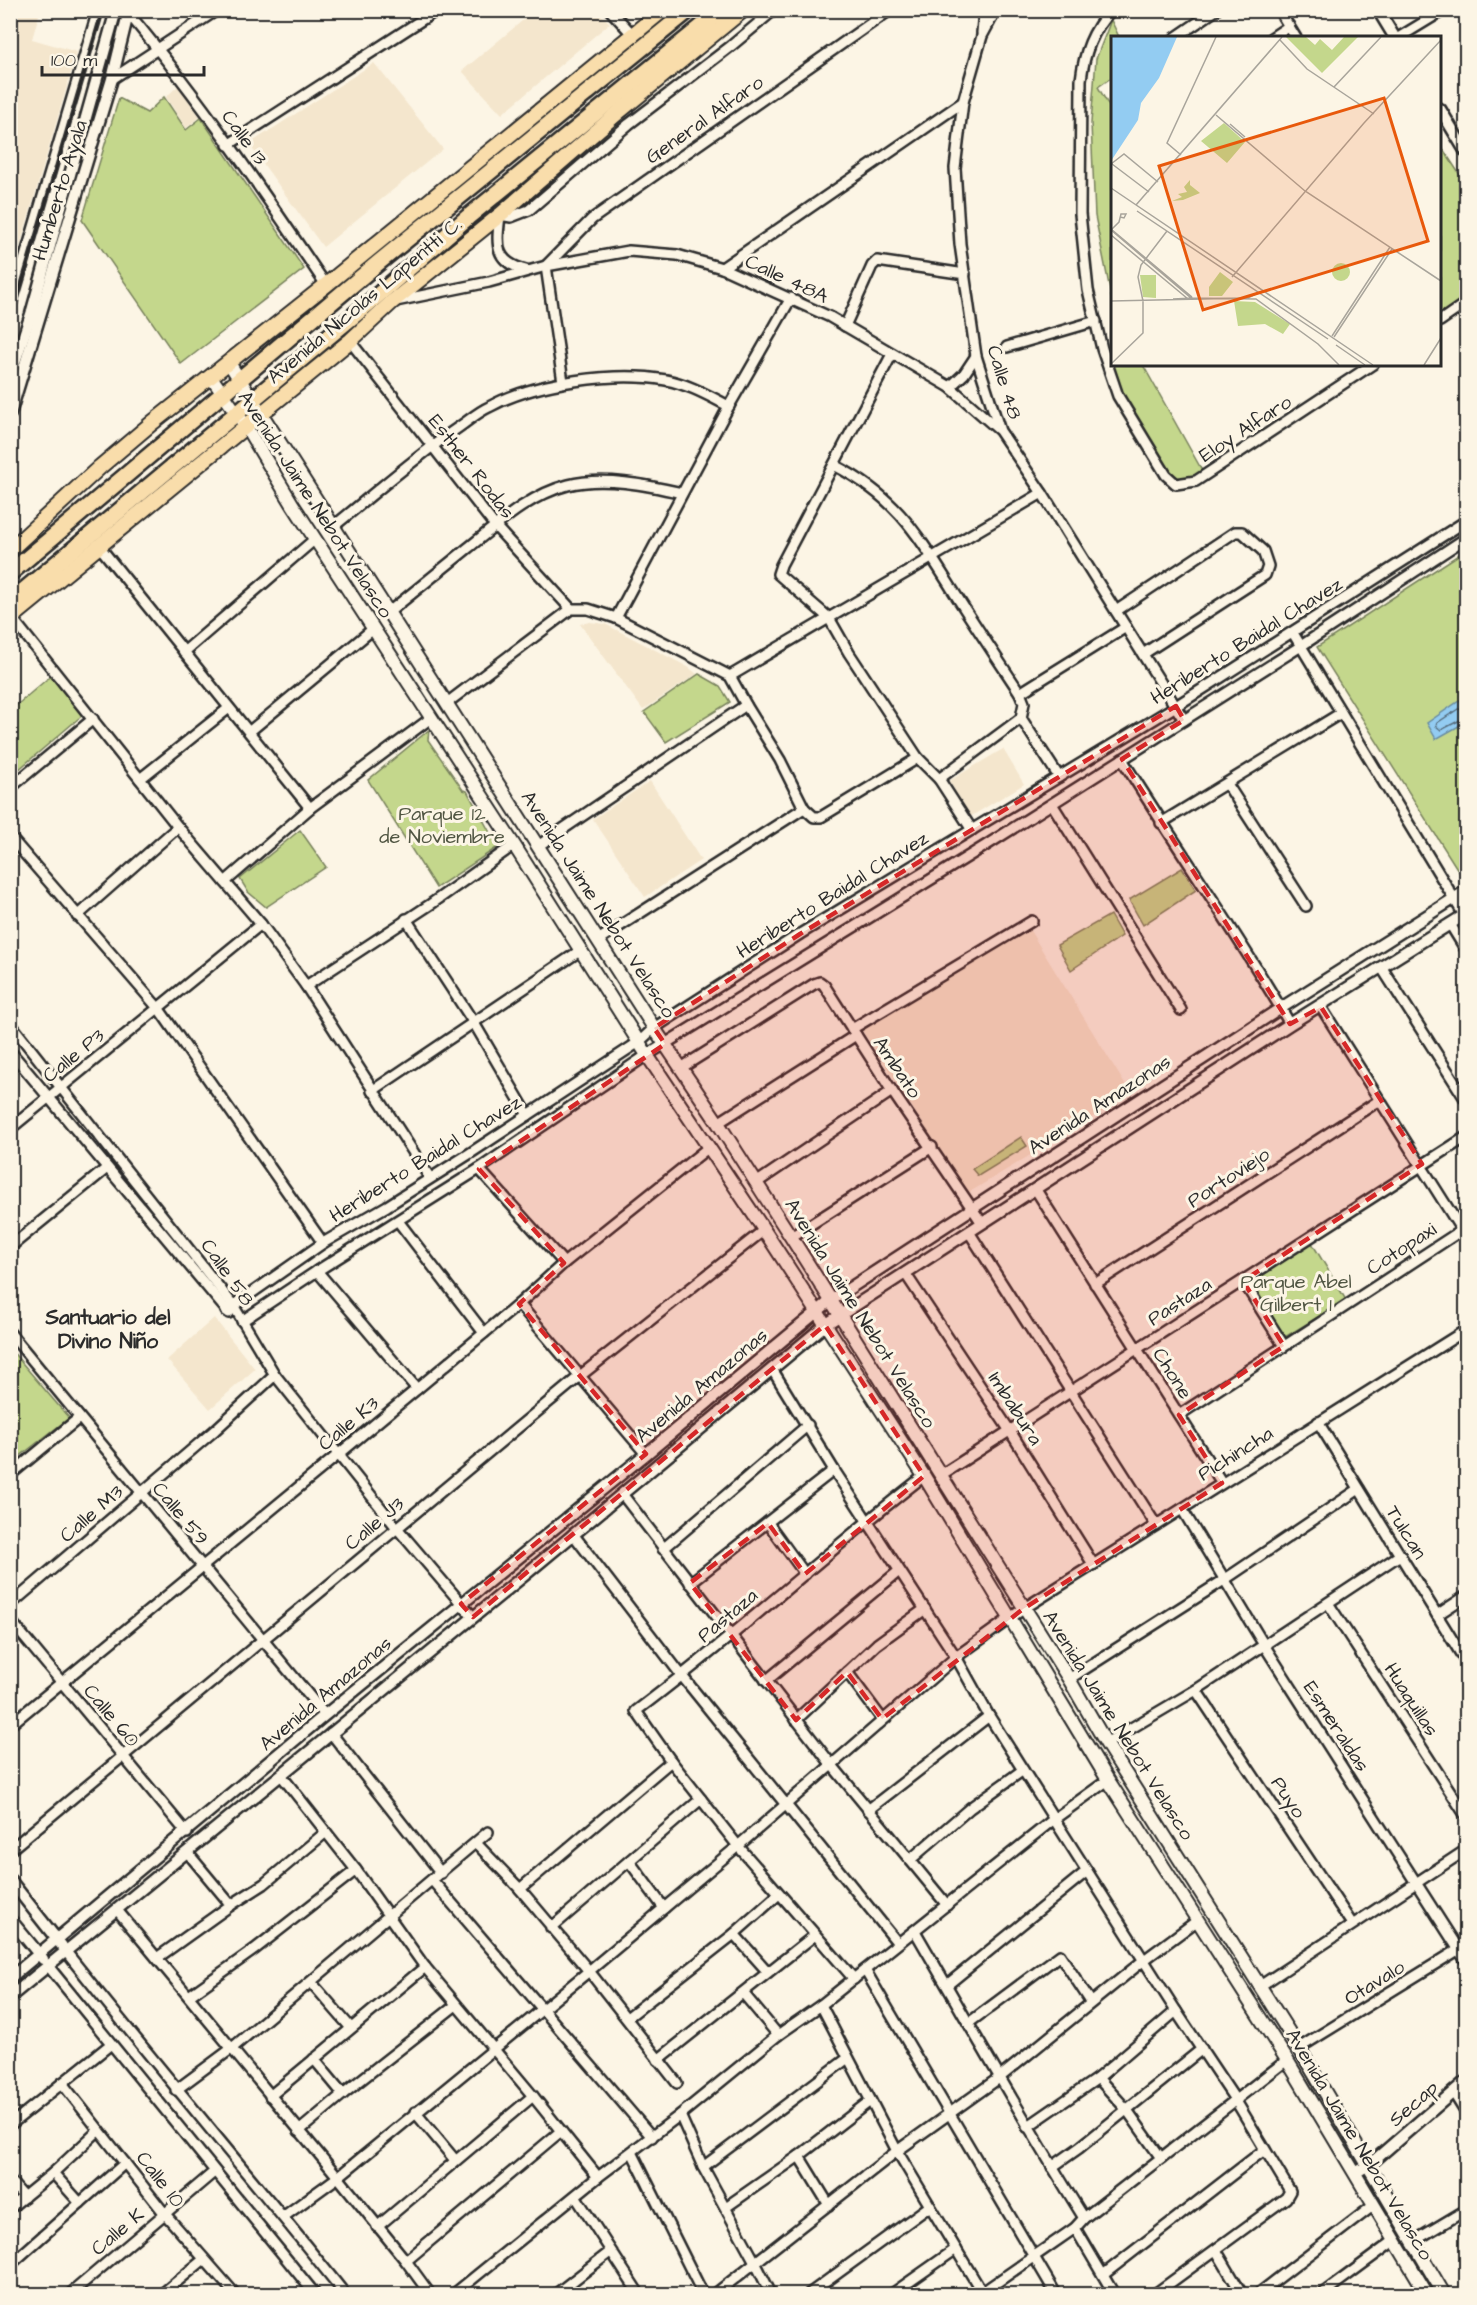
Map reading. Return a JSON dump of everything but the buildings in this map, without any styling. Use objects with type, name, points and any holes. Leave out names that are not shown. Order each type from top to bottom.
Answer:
[{"type":"highway","name":"Avenida Nicolás Lapentti C.","points":[[10,573],[378,262],[689,10]]},
{"type":"highway","name":"Avenida Nicolás Lapentti C.","points":[[16,597],[257,405],[468,217],[650,77],[722,10]]},
{"type":"main road","name":"Avenida Nicolás Lapentti C.","points":[[10,550],[100,467],[663,10]]},
{"type":"main road","name":"Avenida Nicolás Lapentti C.","points":[[257,405],[350,341],[392,302],[500,215],[650,77],[743,10]]},
{"type":"main road","name":"Avenida Jaime Nebot Velasco","points":[[229,363],[654,1028],[791,1237],[941,1475],[1069,1679],[1106,1743],[1299,2048],[1444,2295]]},
{"type":"main road","name":"Avenida Jaime Nebot Velasco","points":[[211,377],[647,1055],[924,1476],[1108,1780],[1287,2060],[1427,2295]]},
{"type":"main road","name":"Avenida Nicolás Lapentti C.","points":[[11,619],[16,597],[99,546],[240,419]]},
{"type":"main road","points":[[1387,2227],[1400,2218]]},
{"type":"street","points":[[10,308],[98,10]]},
{"type":"street","name":"Humberto Ayala","points":[[10,377],[31,314],[116,10]]},
{"type":"street","points":[[112,80],[217,10]]},
{"type":"street","points":[[228,145],[437,10]]},
{"type":"street","points":[[610,10],[633,35]]},
{"type":"street","points":[[528,271],[508,264],[501,255],[498,236],[500,215],[511,217],[529,210],[629,124],[774,10]]},
{"type":"street","name":"General Alfaro","points":[[546,266],[592,219],[890,10]]},
{"type":"street","points":[[982,36],[984,10]]},
{"type":"street","name":"Calle 48","points":[[996,10],[982,36],[963,102],[955,168],[965,274],[976,356],[1000,431],[1042,493],[1184,720]]},
{"type":"street","points":[[1111,10],[1099,23],[1083,58],[1080,214],[1088,290],[1102,350],[1111,344]]},
{"type":"street","points":[[1177,36],[1216,10]]},
{"type":"street","points":[[1279,10],[1295,36]]},
{"type":"street","points":[[1378,10],[1396,36]]},
{"type":"street","points":[[1400,36],[1444,10]]},
{"type":"street","name":"Humberto Ayala","points":[[10,414],[112,80],[129,12]]},
{"type":"street","name":"Calle 13","points":[[129,12],[228,145],[326,285]]},
{"type":"street","points":[[1274,36],[1289,26]]},
{"type":"street","points":[[722,268],[963,102]]},
{"type":"street","points":[[1441,110],[1463,138],[1467,152]]},
{"type":"street","name":"Calle 48A","points":[[392,302],[489,282],[546,266],[629,251],[677,255],[722,268],[791,298],[845,326],[950,387],[1000,431]]},
{"type":"street","points":[[845,326],[872,266],[877,261],[965,274]]},
{"type":"street","points":[[546,266],[563,382]]},
{"type":"street","points":[[616,618],[729,406],[791,298]]},
{"type":"street","points":[[1441,320],[1467,303]]},
{"type":"street","points":[[1007,347],[1096,321]]},
{"type":"street","name":"Esther Rodas","points":[[350,341],[495,526],[571,609]]},
{"type":"street","name":"Eloy Alfaro","points":[[1102,350],[1118,396],[1166,475],[1176,484],[1196,481],[1370,366]]},
{"type":"street","points":[[892,354],[780,565],[778,574],[829,618],[918,758],[939,779],[959,814],[972,830]]},
{"type":"street","points":[[950,387],[964,374],[976,356]]},
{"type":"street","points":[[334,526],[433,445],[489,407],[515,396],[563,382],[638,378],[667,380],[693,388],[729,406]]},
{"type":"street","points":[[834,465],[879,492],[911,526],[1020,693],[1024,703],[1021,717],[939,779]]},
{"type":"street","points":[[389,612],[495,526],[542,493],[570,484],[634,483],[682,493]]},
{"type":"street","points":[[730,676],[1042,493]]},
{"type":"street","name":"Heriberto Baidal Chavez","points":[[229,1308],[323,1243],[528,1115],[639,1042],[654,1028],[800,934],[1176,706],[1467,521]]},
{"type":"street","points":[[1116,611],[1235,532],[1242,532],[1263,551],[1268,566],[1266,575],[1143,654]]},
{"type":"street","name":"Heriberto Baidal Chavez","points":[[242,1321],[479,1169],[647,1055],[1052,804],[1467,538]]},
{"type":"street","points":[[184,652],[315,539]]},
{"type":"street","points":[[99,546],[310,808]]},
{"type":"street","points":[[447,703],[571,609],[588,609],[616,618],[730,676],[780,760],[804,808],[814,817],[821,817],[918,758]]},
{"type":"street","points":[[11,619],[93,718],[178,827],[261,924],[306,986],[430,1178]]},
{"type":"street","points":[[1020,693],[1126,627]]},
{"type":"street","points":[[250,731],[373,629]]},
{"type":"street","points":[[1293,633],[1465,914]]},
{"type":"street","points":[[538,846],[746,705]]},
{"type":"street","points":[[140,779],[230,708]]},
{"type":"street","points":[[1161,823],[1341,713]]},
{"type":"street","points":[[1021,717],[1059,777]]},
{"type":"street","points":[[10,788],[93,718]]},
{"type":"street","points":[[225,882],[310,808],[431,718]]},
{"type":"street","points":[[1122,759],[1161,823],[1243,946],[1290,1024]]},
{"type":"street","points":[[1227,784],[1306,906]]},
{"type":"street","points":[[1052,804],[1181,1010]]},
{"type":"street","points":[[598,940],[804,808]]},
{"type":"street","points":[[77,916],[178,827]]},
{"type":"street","points":[[10,837],[159,1009],[323,1243]]},
{"type":"street","points":[[306,986],[514,845]]},
{"type":"street","name":"Avenida Amazonas","points":[[10,1978],[187,1833],[325,1714],[646,1454],[830,1301],[1281,1008],[1467,891]]},
{"type":"street","name":"Avenida Amazonas","points":[[10,1997],[67,1953],[825,1324],[1465,914]]},
{"type":"street","points":[[406,919],[474,1023],[528,1115]]},
{"type":"street","points":[[681,1068],[820,982],[825,985],[854,1032],[1032,921]]},
{"type":"street","name":"Calle P3","points":[[10,1129],[261,924]]},
{"type":"street","points":[[1450,924],[1467,950]]},
{"type":"street","points":[[372,1091],[581,950]]},
{"type":"street","points":[[1382,968],[1467,1100]]},
{"type":"street","points":[[1321,1007],[1464,1233]]},
{"type":"street","name":"Calle 58","points":[[10,1023],[229,1308]]},
{"type":"street","name":"Ambato","points":[[718,1123],[854,1032],[982,1223]]},
{"type":"street","name":"Calle 58","points":[[10,1051],[107,1168],[242,1321]]},
{"type":"street","points":[[756,1183],[892,1091]]},
{"type":"street","name":"Portoviejo","points":[[1095,1284],[1380,1100]]},
{"type":"street","name":"Pastaza","points":[[941,1475],[1467,1137]]},
{"type":"street","name":"Calle K3","points":[[10,1725],[63,1684],[519,1304],[564,1263],[709,1147]]},
{"type":"street","points":[[791,1237],[932,1148]]},
{"type":"street","points":[[10,1247],[107,1168]]},
{"type":"street","points":[[479,1169],[564,1263]]},
{"type":"street","name":"Chone","points":[[1036,1190],[1222,1482]]},
{"type":"street","points":[[398,1221],[484,1333]]},
{"type":"street","name":"Calle J3","points":[[10,1850],[580,1376],[764,1230]]},
{"type":"street","points":[[969,1232],[1156,1525]]},
{"type":"street","name":"Cotopaxi","points":[[1179,1415],[1464,1233]]},
{"type":"street","points":[[317,1271],[417,1389]]},
{"type":"street","name":"Imbabura","points":[[905,1273],[1010,1431],[1093,1564]]},
{"type":"street","points":[[1243,1281],[1284,1346]]},
{"type":"street","points":[[519,1304],[646,1454]]},
{"type":"street","points":[[242,1321],[275,1375],[397,1528],[473,1617]]},
{"type":"street","name":"Pichincha","points":[[283,2217],[338,2177],[589,1971],[738,1846],[956,1657],[1023,1609],[1093,1564],[1467,1330]]},
{"type":"street","name":"Calle 59","points":[[10,1333],[325,1714]]},
{"type":"street","points":[[772,1369],[834,1470],[956,1657],[989,1716],[1054,1819],[1287,2183],[1290,2191],[1286,2198],[1155,2295]]},
{"type":"street","name":"Calle M3","points":[[10,1605],[142,1493],[275,1375]]},
{"type":"street","points":[[10,1475],[80,1418]]},
{"type":"street","name":"Tulcan","points":[[1318,1422],[1467,1662]]},
{"type":"street","points":[[663,1549],[808,1425]]},
{"type":"street","points":[[690,1583],[834,1470]]},
{"type":"street","name":"Pastaza","points":[[854,1979],[738,1846],[671,1761],[636,1711],[682,1676],[867,1520],[924,1476]]},
{"type":"street","points":[[1069,1679],[1224,1580],[1359,1489]]},
{"type":"street","points":[[622,1494],[796,1720],[947,1905]]},
{"type":"street","name":"Esmeraldas","points":[[1182,1509],[1264,1645],[1415,1882],[1463,1948],[1467,1961]]},
{"type":"street","points":[[768,1523],[805,1574]]},
{"type":"street","points":[[573,1534],[682,1676],[897,1942]]},
{"type":"street","points":[[1106,1743],[1196,1690],[1400,1555]]},
{"type":"street","points":[[766,1681],[899,1571]]},
{"type":"street","points":[[1437,1615],[1467,1596]]},
{"type":"street","name":"Huaquillas","points":[[1328,1603],[1467,1815]]},
{"type":"street","points":[[796,1720],[877,1644],[924,1609]]},
{"type":"street","name":"Calle 60","points":[[10,1620],[187,1833]]},
{"type":"street","points":[[847,1672],[882,1719]]},
{"type":"street","name":"Puyo","points":[[1196,1690],[1352,1924]]},
{"type":"street","points":[[868,1810],[989,1716]]},
{"type":"street","points":[[331,1733],[441,1873]]},
{"type":"street","points":[[520,1889],[671,1761]]},
{"type":"street","points":[[910,1860],[970,1808],[1023,1770]]},
{"type":"street","points":[[281,1775],[356,1870],[425,1967],[598,2177]]},
{"type":"street","points":[[454,2295],[598,2177],[680,2115],[778,2035],[865,1971],[897,1942],[1054,1819],[1108,1780]]},
{"type":"street","points":[[551,1928],[700,1799]]},
{"type":"street","points":[[157,1958],[264,1884],[326,1832]]},
{"type":"street","points":[[176,2090],[231,2049],[488,1832]]},
{"type":"street","points":[[476,1843],[520,1889],[589,1971],[677,2083]]},
{"type":"street","points":[[1260,1986],[1415,1882],[1467,1850]]},
{"type":"street","points":[[187,1852],[231,1905]]},
{"type":"street","points":[[629,1861],[664,1908]]},
{"type":"street","points":[[189,1996],[255,1949],[356,1870]]},
{"type":"street","points":[[947,1985],[1087,1871]]},
{"type":"street","points":[[10,1880],[176,2090],[345,2295]]},
{"type":"street","points":[[432,1880],[652,2137]]},
{"type":"street","points":[[627,2018],[734,1934],[779,1894]]},
{"type":"street","points":[[117,1910],[406,2260],[429,2295]]},
{"type":"street","points":[[10,1920],[315,2295]]},
{"type":"street","points":[[714,2295],[897,2151],[999,2078],[1091,2002],[1198,1920]]},
{"type":"street","points":[[915,1930],[970,2022],[1027,2127],[1084,2218]]},
{"type":"street","points":[[734,1934],[768,1972]]},
{"type":"street","points":[[658,2060],[815,1935]]},
{"type":"street","name":"Otavalo","points":[[1299,2048],[1463,1948]]},
{"type":"street","points":[[970,2022],[1060,1955],[1091,2002]]},
{"type":"street","points":[[270,2096],[425,1967]]},
{"type":"street","points":[[865,1971],[1056,2295]]},
{"type":"street","points":[[311,1982],[351,2028]]},
{"type":"street","points":[[743,1993],[778,2035]]},
{"type":"street","points":[[299,2131],[456,2005]]},
{"type":"street","points":[[821,2005],[897,2151],[982,2294],[1075,2228],[1084,2218],[1287,2060]]},
{"type":"street","points":[[1027,2127],[1098,2078],[1176,2011]]},
{"type":"street","points":[[10,2125],[111,2044]]},
{"type":"street","points":[[1052,2166],[1127,2110],[1202,2049]]},
{"type":"street","points":[[704,2167],[848,2058]]},
{"type":"street","points":[[314,2059],[343,2094]]},
{"type":"street","points":[[1098,2078],[1127,2110],[1161,2158]]},
{"type":"street","name":"Secap","points":[[1355,2173],[1369,2165],[1467,2081]]},
{"type":"street","name":"Calle 10","points":[[62,2083],[165,2214],[234,2294]]},
{"type":"street","points":[[1453,2092],[1467,2113]]},
{"type":"street","points":[[377,2227],[533,2096]]},
{"type":"street","points":[[726,2207],[799,2156],[870,2101]]},
{"type":"street","points":[[415,2112],[455,2160]]},
{"type":"street","points":[[680,2115],[704,2167],[771,2295]]},
{"type":"street","points":[[10,2208],[53,2174],[99,2130]]},
{"type":"street","points":[[406,2260],[561,2131]]},
{"type":"street","points":[[1103,2275],[1264,2150]]},
{"type":"street","points":[[632,2152],[703,2295]]},
{"type":"street","points":[[799,2156],[829,2205]]},
{"type":"street","points":[[10,2265],[125,2163]]},
{"type":"street","name":"Calle K","points":[[70,2295],[214,2172]]},
{"type":"street","points":[[53,2174],[80,2203]]},
{"type":"street","points":[[10,2181],[24,2197]]},
{"type":"street","points":[[576,2197],[634,2293]]},
{"type":"street","points":[[1258,2295],[1374,2205]]},
{"type":"street","points":[[809,2295],[930,2206]]},
{"type":"street","points":[[1414,2241],[1467,2210]]},
{"type":"street","points":[[1075,2228],[1114,2295]]},
{"type":"street","points":[[1322,2295],[1395,2240]]},
{"type":"street","points":[[892,2295],[956,2249]]},
{"type":"street","points":[[1216,2250],[1242,2295]]},
{"type":"street","points":[[556,2295],[610,2252]]},
{"type":"street","points":[[162,2295],[203,2260]]},
{"type":"highlighted area","points":[[1176,706],[1184,720],[1122,759],[1290,1024],[1321,1007],[1422,1164],[1243,1281],[1284,1346],[1179,1415],[1222,1483],[1023,1609],[882,1719],[847,1672],[796,1720],[690,1583],[768,1523],[805,1574],[924,1476],[825,1325],[473,1617],[461,1604],[646,1454],[519,1304],[564,1263],[479,1169],[665,1044],[654,1028],[800,934]]},
{"type":"shaded area","points":[[11,10],[40,11],[32,39],[77,52],[11,276]]},
{"type":"shaded area","points":[[534,11],[597,11],[610,23],[502,114],[462,71]]},
{"type":"shaded area","points":[[374,63],[443,149],[323,247],[249,144]]},
{"type":"shaded area","points":[[179,85],[200,117],[186,128],[166,97]]},
{"type":"shaded area","points":[[590,622],[605,624],[688,667],[697,674],[643,710],[580,624]]},
{"type":"shaded area","points":[[1003,749],[1024,784],[970,817],[949,781]]},
{"type":"shaded area","points":[[650,781],[701,860],[645,897],[593,819]]},
{"type":"shaded area","points":[[1029,929],[1131,1094],[968,1193],[862,1030]]},
{"type":"shaded area","points":[[214,1318],[255,1369],[210,1409],[167,1360]]},
{"type":"green space","points":[[1111,20],[1119,36],[1111,36],[1111,78],[1098,87],[1111,109],[1111,295],[1095,216],[1091,123],[1096,59]]},
{"type":"green space","points":[[164,97],[186,130],[201,118],[304,269],[181,364],[82,220],[119,98],[147,113]]},
{"type":"green space","points":[[1443,149],[1466,184],[1466,296],[1441,313],[1441,150]]},
{"type":"green space","points":[[1111,352],[1111,366],[1144,366],[1204,474],[1176,484],[1134,423],[1104,356]]},
{"type":"green space","points":[[1466,550],[1466,875],[1463,878],[1317,647]]},
{"type":"green space","points":[[54,673],[85,713],[11,776],[11,710]]},
{"type":"green space","points":[[699,674],[720,686],[730,702],[666,742],[644,712]]},
{"type":"green space","name":"Parque 12 de Noviembre","points":[[429,730],[428,740],[463,790],[467,791],[498,847],[436,888],[368,780]]},
{"type":"green space","points":[[300,830],[326,867],[266,907],[248,892],[240,879]]},
{"type":"green space","points":[[1182,868],[1196,890],[1143,925],[1129,900]]},
{"type":"green space","points":[[1110,915],[1122,936],[1071,970],[1057,945]]},
{"type":"green space","points":[[1021,1137],[1027,1146],[978,1176],[972,1169]]},
{"type":"green space","name":"Parque Abel Gilbert 1","points":[[1312,1243],[1346,1300],[1285,1337],[1251,1283]]},
{"type":"green space","points":[[11,1350],[69,1418],[11,1463]]},
{"type":"water","points":[[1462,699],[1466,709],[1466,722],[1436,739],[1427,723]]},
{"type":"railway","points":[[10,321],[102,10]]},
{"type":"district","name":"Santuario del Divino Niño","points":[[108,1329]]}]
